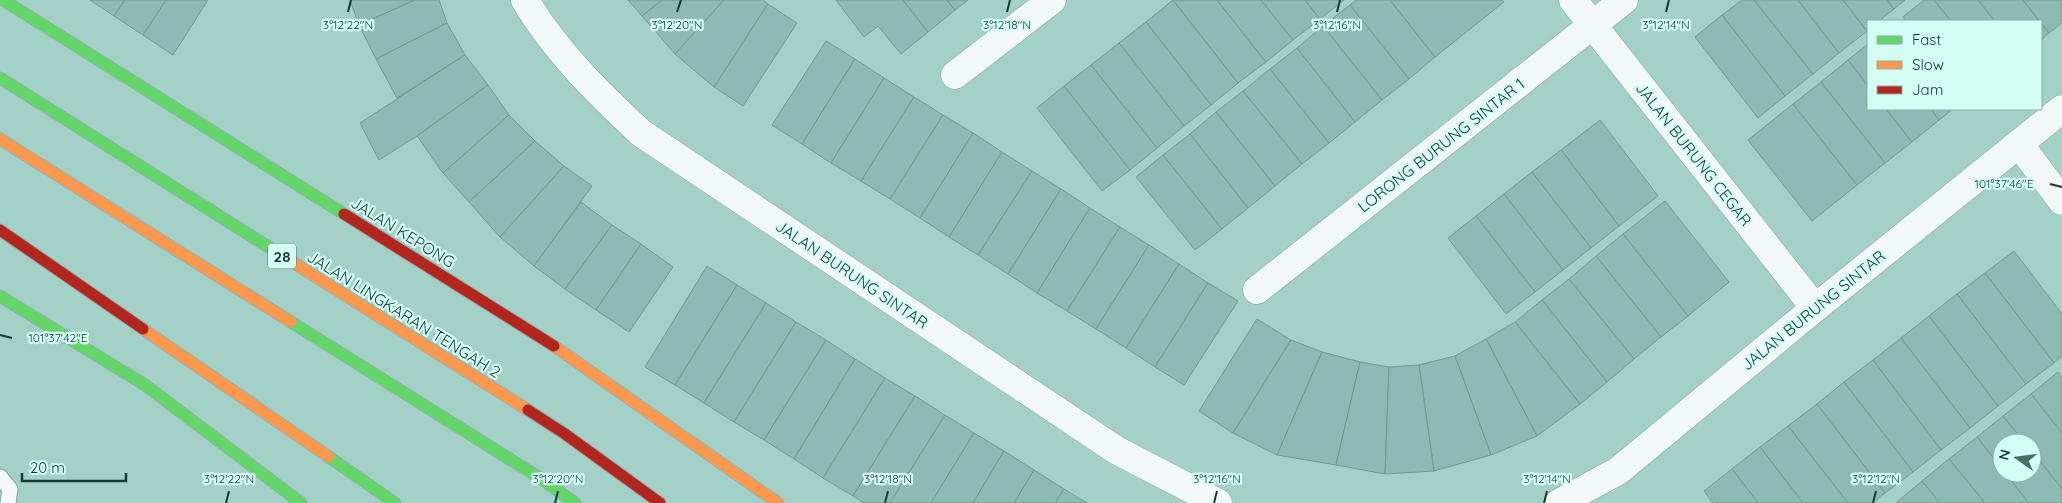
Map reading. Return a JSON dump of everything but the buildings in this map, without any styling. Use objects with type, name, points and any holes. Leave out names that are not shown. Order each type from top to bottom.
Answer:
[{"type":"main road","name":"JALAN KEPONG","points":[[3,0],[565,353],[778,503]]},
{"type":"main road","name":"JALAN LINGKARAN TENGAH 2","points":[[0,78],[565,434],[660,503]]},
{"type":"main road","points":[[0,139],[540,478],[575,503]]},
{"type":"main road","points":[[0,230],[395,503]]},
{"type":"main road","points":[[0,296],[145,385],[291,498]]},
{"type":"street","name":"JALAN BURUNG SINTAR","points":[[524,0],[564,55],[591,86],[641,133],[1116,450],[1218,503]]},
{"type":"street","points":[[955,75],[1052,0]]},
{"type":"street","name":"JALAN BURUNG CEGAR","points":[[1573,0],[1816,308]]},
{"type":"street","name":"LORONG BURUNG SINTAR 1","points":[[1258,290],[1624,0]]},
{"type":"street","name":"JALAN BURUNG SINTAR","points":[[1559,503],[1618,471],[2062,109]]},
{"type":"street","points":[[2019,144],[2062,201]]},
{"type":"lane","points":[[0,477],[10,489],[8,503]]},
{"type":"traffic: fast","points":[[3,0],[344,214]]},
{"type":"traffic: fast","points":[[0,78],[275,251]]},
{"type":"traffic: fast","points":[[0,296],[145,385],[301,503]]},
{"type":"traffic: fast","points":[[291,322],[540,478],[575,503]]},
{"type":"traffic: fast","points":[[329,457],[395,503]]},
{"type":"traffic: slow","points":[[0,139],[291,322]]},
{"type":"traffic: slow","points":[[275,251],[528,410]]},
{"type":"traffic: slow","points":[[143,329],[329,457]]},
{"type":"traffic: slow","points":[[554,346],[778,503]]},
{"type":"traffic: jam","points":[[344,214],[554,346]]},
{"type":"traffic: jam","points":[[0,230],[143,329]]},
{"type":"traffic: jam","points":[[528,410],[565,434],[660,503]]}]
